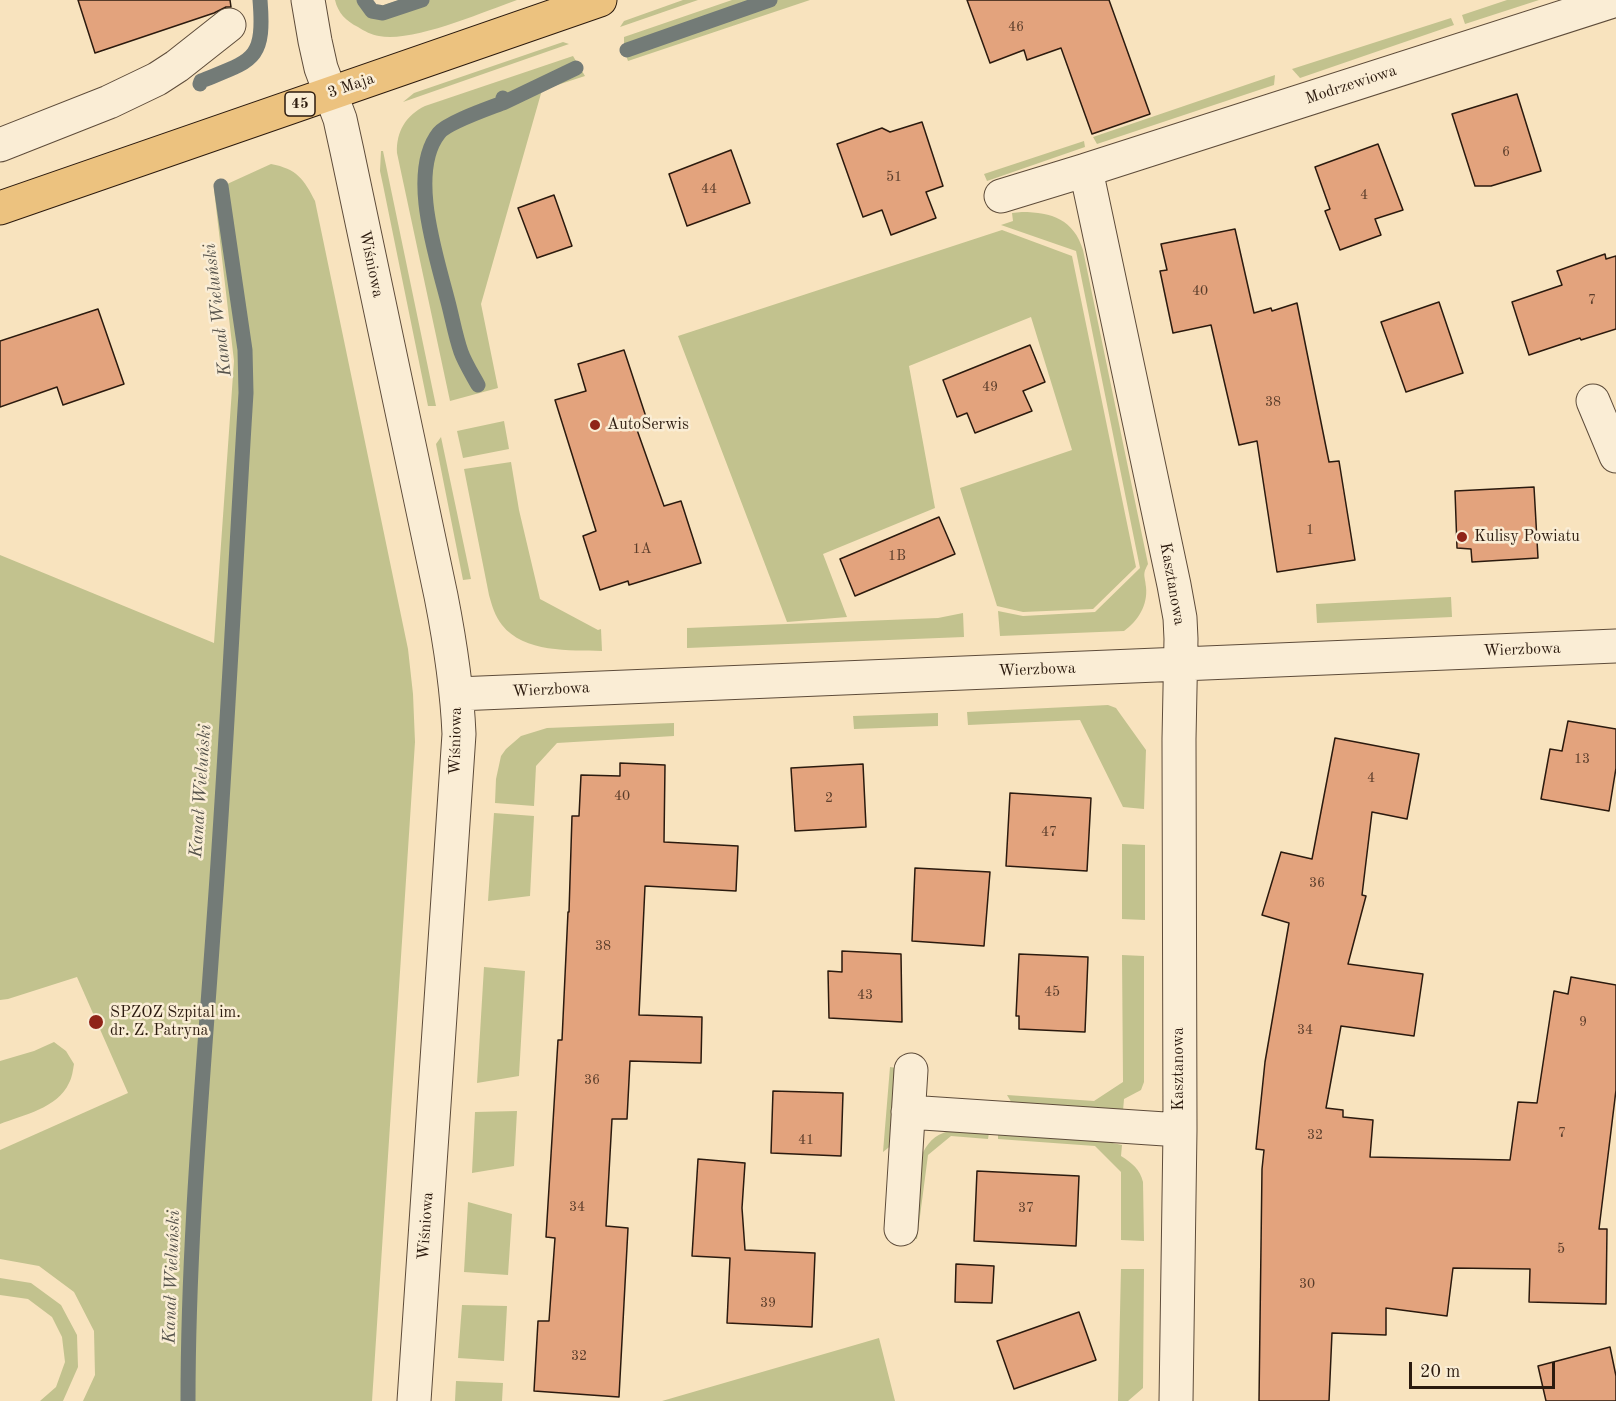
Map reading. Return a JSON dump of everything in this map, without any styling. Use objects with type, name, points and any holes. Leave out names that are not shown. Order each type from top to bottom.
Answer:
[{"type":"main road","name":"3 Maja","points":[[0,208],[600,0]]},
{"type":"street","name":"Wiśniowa","points":[[308,0],[321,68],[342,130],[451,644],[457,694],[459,734],[414,1401]]},
{"type":"street","name":"Modrzewiowa","points":[[1086,171],[1616,0]]},
{"type":"street","points":[[0,145],[101,106],[157,79],[229,25]]},
{"type":"street","points":[[1001,196],[1086,171]]},
{"type":"street","name":"Kasztanowa","points":[[1086,171],[1180,618],[1180,1131],[1176,1401]]},
{"type":"street","points":[[1593,401],[1616,456]]},
{"type":"street","name":"Wierzbowa","points":[[457,694],[1616,646]]},
{"type":"street","points":[[901,1229],[911,1070]]},
{"type":"street","name":"Kasztanowa","points":[[908,1112],[1180,1131]]},
{"type":"green space","points":[[335,0],[372,0],[375,8],[399,0],[517,0],[428,31],[393,37],[374,35],[354,25],[340,13]]},
{"type":"green space","points":[[683,0],[698,0],[620,27],[624,21]]},
{"type":"green space","points":[[732,0],[810,0],[628,61],[624,50],[624,37]]},
{"type":"green space","points":[[1507,0],[1539,0],[1465,24],[1462,15]]},
{"type":"green space","points":[[1451,18],[1454,25],[1300,78],[1292,69]]},
{"type":"green space","points":[[563,42],[569,44],[403,102],[414,93]]},
{"type":"green space","points":[[573,56],[585,76],[542,90],[481,304],[498,388],[450,401],[397,153],[400,131],[412,114],[425,106]]},
{"type":"green space","points":[[1275,75],[1274,85],[1097,144],[1093,137]]},
{"type":"green space","points":[[1084,141],[1085,147],[987,181],[984,174]]},
{"type":"green space","points":[[381,151],[383,151],[436,406],[428,406],[380,171]]},
{"type":"green space","points":[[271,164],[299,176],[315,201],[408,649],[413,694],[415,742],[372,1401],[83,1401],[95,1375],[94,1331],[74,1292],[39,1266],[0,1259],[0,1150],[128,1093],[77,977],[0,1000],[0,555],[214,643],[234,361],[214,190]]},
{"type":"green space","points":[[1012,213],[1043,214],[1060,220],[1074,231],[1083,250],[1148,564],[1144,573],[1146,594],[1144,606],[1134,622],[1124,631],[1000,636],[998,611],[1023,616],[1095,612],[1140,568],[1076,251],[1001,225],[1013,221]]},
{"type":"green space","points":[[1002,230],[1072,256],[1136,567],[1093,609],[1023,612],[997,606],[960,488],[1072,450],[1031,317],[909,366],[935,508],[823,554],[847,617],[787,622],[678,336]]},
{"type":"green space","points":[[504,421],[509,449],[463,458],[457,431]]},
{"type":"green space","points":[[441,437],[471,579],[463,580],[436,444]]},
{"type":"green space","points":[[511,462],[519,510],[540,599],[598,630],[601,629],[602,651],[562,650],[522,641],[502,625],[496,614],[489,595],[464,469]]},
{"type":"green space","points":[[1451,597],[1452,617],[1317,623],[1316,604]]},
{"type":"green space","points":[[963,613],[964,637],[687,648],[687,628],[938,618]]},
{"type":"green space","points":[[1108,705],[1116,708],[1146,750],[1144,809],[1123,807],[1080,720],[968,725],[967,712]]},
{"type":"green space","points":[[938,713],[938,726],[854,729],[853,716]]},
{"type":"green space","points":[[674,723],[674,736],[557,743],[536,766],[534,806],[495,803],[496,779],[501,756],[521,736],[547,728]]},
{"type":"green space","points":[[494,813],[534,816],[530,896],[488,901]]},
{"type":"green space","points":[[1122,844],[1145,845],[1145,920],[1122,919]]},
{"type":"green space","points":[[1122,955],[1144,956],[1144,1082],[1141,1090],[1124,1099],[1123,1111],[1013,1105],[1007,1095],[1094,1101],[1123,1082]]},
{"type":"green space","points":[[484,967],[525,971],[519,1076],[477,1083]]},
{"type":"green space","points":[[54,1042],[66,1051],[74,1064],[71,1079],[64,1092],[39,1110],[0,1124],[0,1061],[34,1051]]},
{"type":"green space","points":[[890,1067],[897,1068],[893,1144],[883,1152]]},
{"type":"green space","points":[[517,1111],[514,1166],[472,1173],[475,1112]]},
{"type":"green space","points":[[949,1131],[989,1133],[988,1139],[951,1136],[928,1155],[917,1239],[912,1238],[921,1157],[932,1140]]},
{"type":"green space","points":[[998,1135],[1103,1141],[1122,1145],[1121,1156],[1135,1167],[1143,1182],[1144,1241],[1121,1240],[1121,1172],[1095,1146],[998,1139]]},
{"type":"green space","points":[[468,1202],[512,1214],[508,1275],[464,1272]]},
{"type":"green space","points":[[1121,1269],[1144,1269],[1143,1388],[1128,1401],[1118,1401]]},
{"type":"green space","points":[[0,1278],[31,1283],[61,1305],[77,1335],[78,1367],[63,1401],[40,1401],[56,1387],[65,1362],[62,1337],[52,1317],[28,1299],[0,1295]]},
{"type":"green space","points":[[462,1305],[507,1306],[504,1361],[458,1358]]},
{"type":"green space","points":[[879,1338],[895,1401],[662,1401],[862,1343]]},
{"type":"green space","points":[[456,1381],[503,1383],[502,1401],[455,1401]]},
{"type":"building","points":[[78,0],[230,0],[231,7],[95,53]]},
{"type":"building","points":[[967,0],[1109,0],[1150,114],[1092,134],[1061,48],[1027,60],[1024,50],[990,63]]},
{"type":"building","points":[[1517,94],[1541,171],[1491,186],[1475,186],[1452,114]]},
{"type":"building","points":[[922,122],[943,186],[926,192],[936,218],[891,235],[882,210],[863,217],[837,144],[882,128],[890,132]]},
{"type":"building","points":[[1378,144],[1403,210],[1375,219],[1381,235],[1340,250],[1325,211],[1330,209],[1315,167]]},
{"type":"building","points":[[731,150],[750,203],[687,226],[669,174]]},
{"type":"building","points":[[554,195],[572,246],[537,258],[518,208]]},
{"type":"building","points":[[1235,229],[1254,313],[1271,308],[1272,311],[1297,303],[1329,462],[1339,461],[1355,560],[1277,572],[1257,441],[1239,445],[1211,325],[1173,333],[1160,271],[1167,270],[1161,244]]},
{"type":"building","points":[[1605,254],[1606,259],[1616,256],[1616,329],[1529,355],[1512,302],[1562,285],[1557,271]]},
{"type":"building","points":[[1439,302],[1463,373],[1406,392],[1381,322]]},
{"type":"building","points":[[98,309],[124,384],[63,405],[57,387],[0,407],[0,341]]},
{"type":"building","points":[[1030,345],[1045,382],[1023,391],[1032,411],[975,433],[967,413],[957,417],[943,380]]},
{"type":"building","points":[[624,350],[648,423],[636,427],[664,506],[681,501],[701,563],[629,585],[628,581],[600,590],[583,536],[596,531],[555,400],[586,391],[578,364]]},
{"type":"building","points":[[1534,487],[1538,558],[1472,562],[1471,549],[1457,548],[1455,491]]},
{"type":"building","points":[[939,517],[955,554],[855,596],[840,559]]},
{"type":"building","points":[[1568,721],[1616,729],[1616,768],[1609,811],[1541,799],[1550,749],[1562,751]]},
{"type":"building","points":[[1335,738],[1419,754],[1407,819],[1372,812],[1362,895],[1366,896],[1348,964],[1423,974],[1414,1036],[1341,1026],[1326,1108],[1343,1110],[1343,1117],[1373,1120],[1370,1157],[1510,1160],[1518,1102],[1537,1103],[1554,991],[1568,994],[1571,977],[1616,985],[1616,1090],[1599,1229],[1607,1229],[1606,1304],[1529,1302],[1530,1269],[1453,1268],[1447,1316],[1386,1308],[1386,1335],[1332,1333],[1329,1401],[1259,1401],[1264,1150],[1256,1149],[1265,1062],[1289,923],[1262,915],[1281,852],[1312,859]]},
{"type":"building","points":[[620,763],[665,765],[664,842],[738,846],[736,891],[645,886],[639,1015],[702,1017],[701,1063],[630,1061],[627,1119],[612,1119],[606,1226],[628,1228],[619,1397],[534,1391],[538,1321],[549,1321],[555,1238],[546,1237],[558,1040],[562,1040],[572,816],[579,816],[581,775],[620,776]]},
{"type":"building","points":[[863,764],[866,827],[795,831],[791,768]]},
{"type":"building","points":[[1010,793],[1091,798],[1087,871],[1006,866]]},
{"type":"building","points":[[915,868],[990,872],[984,946],[912,941]]},
{"type":"building","points":[[842,951],[901,954],[902,1022],[829,1018],[828,971],[842,972]]},
{"type":"building","points":[[1019,954],[1088,957],[1085,1032],[1019,1029],[1019,1016],[1016,1016]]},
{"type":"building","points":[[773,1091],[843,1093],[841,1156],[771,1153]]},
{"type":"building","points":[[698,1159],[745,1163],[742,1208],[745,1250],[815,1253],[812,1327],[727,1323],[730,1258],[692,1256]]},
{"type":"building","points":[[977,1171],[1079,1176],[1076,1246],[974,1241]]},
{"type":"building","points":[[956,1264],[994,1266],[992,1303],[955,1302]]},
{"type":"building","points":[[1079,1312],[1096,1360],[1014,1389],[997,1341]]},
{"type":"building","points":[[1610,1347],[1616,1376],[1616,1401],[1546,1401],[1538,1366]]},
{"type":"waterway","points":[[200,84],[201,81],[233,68],[252,56],[260,35],[260,0]]},
{"type":"waterway","points":[[364,0],[372,11],[383,13],[422,0]]},
{"type":"waterway","points":[[627,50],[770,0]]},
{"type":"waterway","points":[[503,98],[505,102],[576,68]]},
{"type":"waterway","points":[[478,385],[461,352],[431,237],[425,191],[426,169],[430,150],[439,133],[451,124],[505,102]]},
{"type":"waterway","name":"Kanał Wieluński","points":[[188,1401],[193,1220],[223,788],[246,393],[245,350],[221,186]]},
{"type":"place","name":"AutoSerwis","points":[[595,425]]},
{"type":"place","name":"Kulisy Powiatu","points":[[1462,537]]},
{"type":"place","name":"SPZOZ Szpital im. dr. Z. Patryna","points":[[96,1022]]}]
